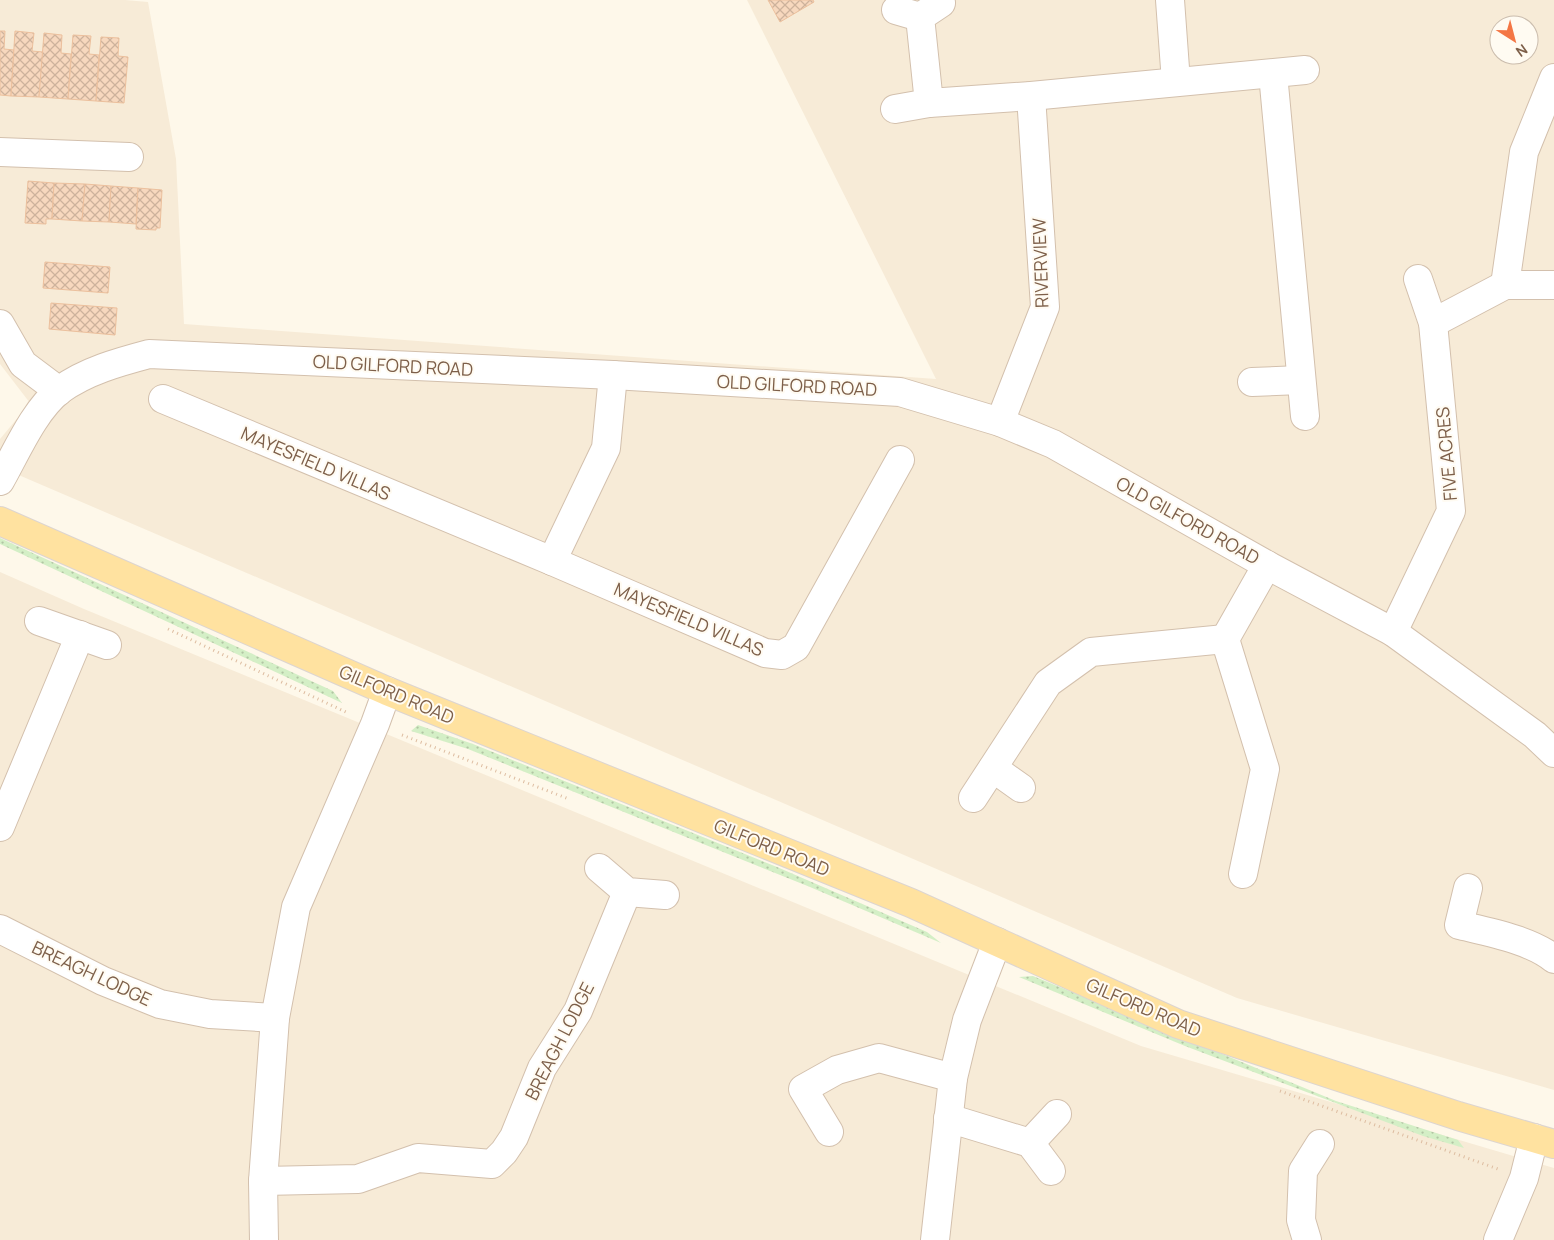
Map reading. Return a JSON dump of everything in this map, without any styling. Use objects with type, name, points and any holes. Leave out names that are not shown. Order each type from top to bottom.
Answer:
[{"type":"main road","name":"GILFORD ROAD","points":[[0,521],[387,691],[911,902],[1178,1024],[1458,1116],[1544,1141]]},
{"type":"street","points":[[1170,0],[1176,82]]},
{"type":"street","points":[[919,10],[929,103]]},
{"type":"street","points":[[895,109],[929,103],[1031,96],[1305,70]]},
{"type":"street","points":[[1274,74],[1300,380],[1305,416]]},
{"type":"street","points":[[1505,285],[1524,152],[1554,78]]},
{"type":"street","name":"RIVERVIEW","points":[[1000,422],[1045,307],[1031,96]]},
{"type":"street","points":[[0,152],[129,157]]},
{"type":"street","name":"FIVE ACRES","points":[[1393,632],[1451,511],[1433,323],[1418,279]]},
{"type":"street","points":[[1433,323],[1505,285],[1554,285]]},
{"type":"street","points":[[0,324],[23,364],[59,391]]},
{"type":"street","name":"OLD GILFORD ROAD","points":[[0,481],[40,411],[59,391],[86,375],[114,364],[149,354],[613,374],[900,392],[1000,422],[1053,444],[1267,565],[1393,632],[1535,735],[1554,753]]},
{"type":"street","points":[[552,561],[606,448],[613,374]]},
{"type":"street","points":[[1252,382],[1300,380]]},
{"type":"street","name":"MAYESFIELD VILLAS","points":[[163,399],[765,652],[782,655],[796,647],[900,460]]},
{"type":"street","points":[[1243,874],[1265,769],[1225,639],[1267,565]]},
{"type":"street","points":[[39,621],[107,645]]},
{"type":"street","points":[[0,827],[80,636]]},
{"type":"street","points":[[973,798],[1048,683],[1091,652],[1225,639]]},
{"type":"street","points":[[264,1240],[263,1181],[275,1018],[296,907],[375,724],[387,691]]},
{"type":"street","points":[[993,768],[1021,788]]},
{"type":"street","points":[[599,868],[627,892],[666,895]]},
{"type":"street","points":[[1468,888],[1459,925],[1490,932],[1544,950],[1554,958]]},
{"type":"street","name":"BREAGH LODGE","points":[[263,1181],[358,1179],[418,1158],[492,1164],[504,1152],[514,1137],[542,1068],[578,1011],[627,892]]},
{"type":"street","name":"BREAGH LODGE","points":[[0,929],[103,981],[160,1004],[210,1014],[275,1018]]},
{"type":"street","points":[[935,1240],[953,1078],[967,1020],[997,942]]},
{"type":"street","points":[[829,1132],[803,1089],[837,1070],[879,1058],[953,1078]]},
{"type":"street","points":[[1030,1143],[1057,1114]]},
{"type":"street","points":[[948,1118],[1030,1143],[1051,1171]]},
{"type":"street","points":[[1498,1240],[1524,1178],[1544,1141]]},
{"type":"street","points":[[1307,1240],[1301,1220],[1303,1171],[1320,1144]]},
{"type":"path","points":[[162,627],[348,713]]},
{"type":"shaded area","points":[[0,0],[125,0],[148,2],[176,159],[184,324],[936,379],[747,0],[1554,0],[1554,1090],[1237,998],[0,467],[0,439],[30,403],[0,364]]},
{"type":"shaded area","points":[[0,572],[84,609],[1141,1046],[1554,1168],[1554,1240],[0,1240]]},
{"type":"green space","points":[[0,538],[333,691],[342,703],[0,544]]},
{"type":"green space","points":[[418,725],[473,744],[777,867],[927,932],[941,943],[810,887],[468,749],[411,731]]},
{"type":"green space","points":[[1033,976],[1336,1101],[1458,1140],[1464,1148],[1423,1136],[1185,1046],[1019,977]]},
{"type":"building","points":[[768,0],[813,0],[814,2],[780,22]]},
{"type":"building","points":[[0,31],[5,31],[4,49],[14,50],[11,96],[0,95]]},
{"type":"building","points":[[15,31],[34,33],[32,51],[43,52],[39,97],[11,96]]},
{"type":"building","points":[[44,33],[62,35],[61,53],[71,54],[68,99],[39,97]]},
{"type":"building","points":[[73,35],[91,36],[89,54],[99,55],[96,101],[68,99]]},
{"type":"building","points":[[101,37],[119,38],[118,56],[128,57],[124,103],[96,101]]},
{"type":"building","points":[[28,181],[54,183],[52,219],[46,219],[46,224],[25,223]]},
{"type":"building","points":[[54,183],[85,184],[82,221],[52,219]]},
{"type":"building","points":[[85,184],[111,186],[109,222],[82,221]]},
{"type":"building","points":[[111,186],[138,188],[136,224],[109,222]]},
{"type":"building","points":[[138,188],[162,190],[160,228],[156,228],[156,230],[136,229]]},
{"type":"building","points":[[45,262],[110,267],[108,293],[43,288]]},
{"type":"building","points":[[51,303],[117,308],[115,335],[49,329]]}]
